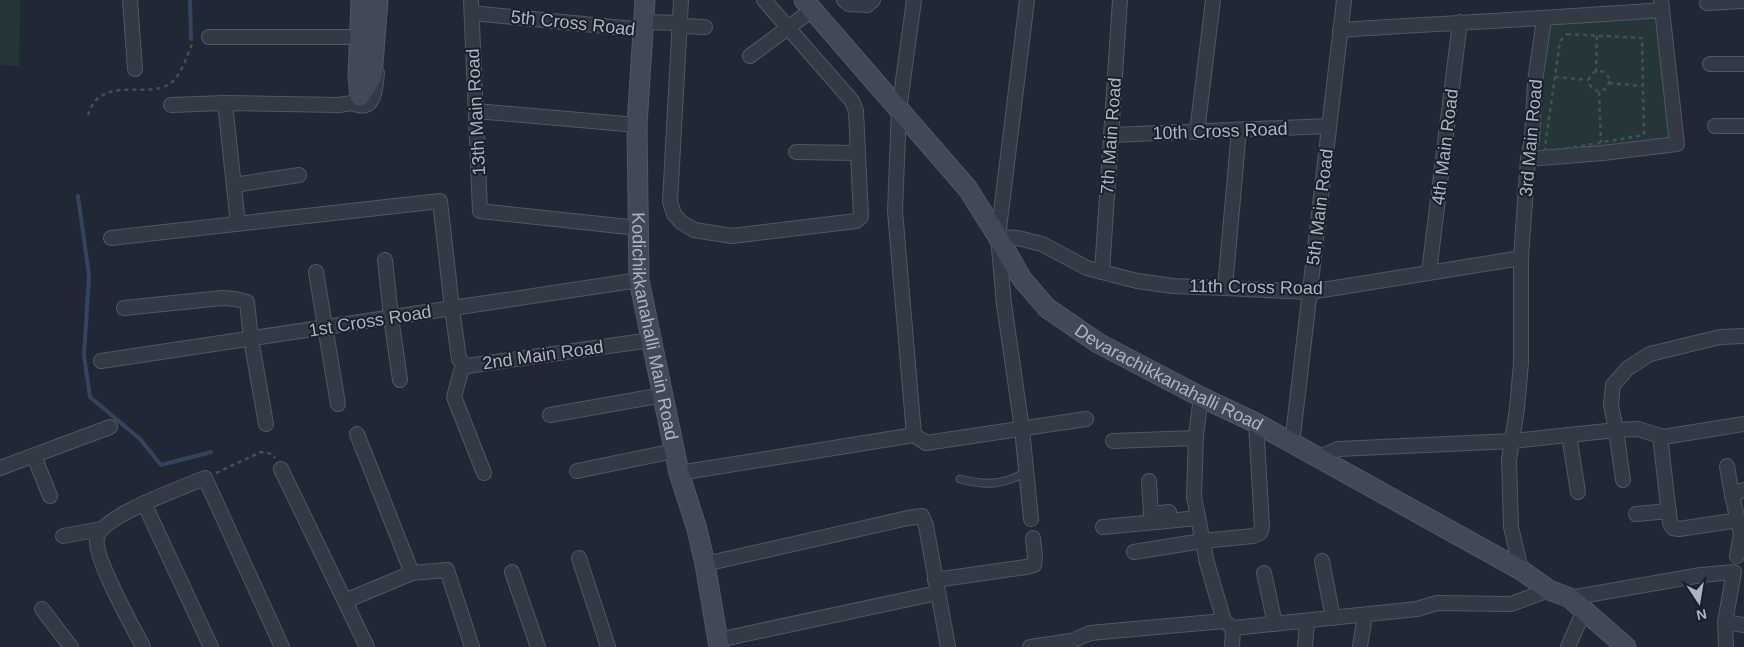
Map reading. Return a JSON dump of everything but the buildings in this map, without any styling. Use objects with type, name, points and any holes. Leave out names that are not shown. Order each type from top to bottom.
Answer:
[{"type":"street","points":[[130,0],[135,69]]},
{"type":"street","points":[[361,0],[360,37],[369,75]]},
{"type":"street","points":[[171,105],[225,103],[339,105],[356,99],[369,75],[378,0]]},
{"type":"street","name":"Kodichikkanahalli Main Road","points":[[646,0],[638,125],[639,280],[679,473],[697,530],[705,564],[719,644]]},
{"type":"street","points":[[681,0],[670,202],[674,214],[681,222],[694,230],[732,236],[856,221],[861,217],[856,111],[852,100],[764,0]]},
{"type":"street","points":[[844,0],[850,4],[867,5],[873,0]]},
{"type":"street","points":[[914,0],[899,110],[894,211],[914,435]]},
{"type":"street","points":[[1028,0],[998,236],[1004,304],[1022,430],[1031,519]]},
{"type":"street","name":"7th Main Road","points":[[1102,272],[1120,0]]},
{"type":"street","points":[[1197,132],[1213,0]]},
{"type":"street","name":"5th Main Road","points":[[1292,444],[1344,0]]},
{"type":"street","points":[[1707,3],[1744,1]]},
{"type":"street","points":[[750,56],[788,27],[808,5]]},
{"type":"street","name":"Devarachikkanahalli Road","points":[[808,5],[968,189],[998,236],[1022,279],[1047,308],[1098,343],[1201,397],[1256,423],[1521,570],[1549,590],[1577,604],[1626,647]]},
{"type":"street","points":[[1340,30],[1460,22],[1544,19],[1662,5],[1677,144],[1602,148],[1528,159]]},
{"type":"street","name":"5th Cross Road","points":[[472,6],[644,26],[680,24],[706,27]]},
{"type":"street","name":"13th Main Road","points":[[472,6],[480,210],[638,228]]},
{"type":"street","name":"3rd Main Road","points":[[1521,570],[1511,527],[1509,460],[1513,440],[1521,363],[1521,258],[1528,159],[1532,139],[1535,82],[1544,19]]},
{"type":"street","name":"4th Main Road","points":[[1429,272],[1460,22]]},
{"type":"street","points":[[209,36],[360,37]]},
{"type":"street","points":[[1710,64],[1744,64]]},
{"type":"street","points":[[111,238],[238,224],[225,103]]},
{"type":"street","points":[[476,111],[638,125]]},
{"type":"street","name":"10th Cross Road","points":[[1111,135],[1329,126]]},
{"type":"street","points":[[1715,126],[1744,126]]},
{"type":"street","points":[[1225,288],[1239,130]]},
{"type":"street","points":[[796,152],[858,152]]},
{"type":"street","points":[[234,185],[299,175]]},
{"type":"street","name":"2nd Main Road","points":[[238,224],[440,201],[459,359],[463,364],[467,366],[651,340]]},
{"type":"street","name":"11th Cross Road","points":[[998,236],[1018,238],[1042,244],[1087,268],[1137,280],[1173,286],[1310,292],[1521,258]]},
{"type":"street","points":[[385,260],[400,380]]},
{"type":"street","points":[[316,272],[338,404]]},
{"type":"street","name":"1st Cross Road","points":[[101,361],[639,280]]},
{"type":"street","points":[[124,308],[201,300],[235,299],[247,302],[251,339],[266,424]]},
{"type":"street","points":[[1622,480],[1611,404],[1613,385],[1628,368],[1650,354],[1720,337],[1744,336]]},
{"type":"street","points":[[463,364],[454,397],[484,473]]},
{"type":"street","points":[[550,415],[663,395]]},
{"type":"street","points":[[1201,397],[1196,438],[1194,498],[1207,563],[1228,625],[1232,647]]},
{"type":"street","points":[[679,473],[914,435],[926,443],[1086,419]]},
{"type":"street","points":[[1134,552],[1202,541],[1253,536],[1260,533],[1262,526],[1256,423]]},
{"type":"street","points":[[1317,458],[1338,450],[1513,440],[1638,429],[1663,436],[1744,424]]},
{"type":"street","points":[[0,468],[110,428]]},
{"type":"street","points":[[357,434],[412,572]]},
{"type":"street","points":[[1569,435],[1578,492]]},
{"type":"street","points":[[1660,436],[1670,523],[1673,528],[1679,529],[1740,513]]},
{"type":"street","points":[[1113,441],[1196,438]]},
{"type":"street","points":[[577,470],[674,450]]},
{"type":"street","points":[[34,456],[50,496]]},
{"type":"street","points":[[1726,647],[1725,622],[1734,572],[1740,556],[1741,534],[1738,493],[1727,466]]},
{"type":"street","points":[[281,469],[367,647]]},
{"type":"street","points":[[143,647],[103,565],[96,543],[97,536],[107,524],[144,503],[205,478],[282,647]]},
{"type":"street","points":[[1149,480],[1151,514],[1198,515]]},
{"type":"street","points":[[144,503],[211,647]]},
{"type":"street","points":[[1636,514],[1669,512]]},
{"type":"street","points":[[1103,527],[1198,515]]},
{"type":"street","points":[[705,564],[922,516],[926,526],[948,647]]},
{"type":"street","points":[[63,536],[101,529]]},
{"type":"street","points":[[719,644],[936,586],[1034,565],[1033,538]]},
{"type":"street","points":[[579,558],[608,647]]},
{"type":"street","points":[[1322,561],[1333,618]]},
{"type":"street","points":[[345,601],[412,572],[447,570],[472,647]]},
{"type":"street","points":[[512,572],[538,647]]},
{"type":"street","points":[[1568,647],[1577,604],[1701,575],[1734,572]]},
{"type":"street","points":[[1264,573],[1275,624]]},
{"type":"street","points":[[1030,647],[1071,644],[1090,633],[1275,624],[1417,609],[1437,603],[1511,604],[1549,590]]},
{"type":"street","points":[[42,609],[71,647]]},
{"type":"street","points":[[1360,647],[1365,615]]},
{"type":"street","points":[[1305,647],[1307,621]]},
{"type":"street","points":[[1725,622],[1744,625]]},
{"type":"lane","points":[[960,479],[976,483],[996,484],[1011,481],[1026,472]]},
{"type":"path","points":[[1567,34],[1642,38],[1644,135],[1602,148],[1546,152],[1545,147],[1555,77],[1560,41],[1567,34]]},
{"type":"path","points":[[1596,72],[1597,36]]},
{"type":"path","points":[[88,115],[94,102],[109,93],[127,89],[156,88],[172,82],[180,71],[192,44]]},
{"type":"path","points":[[1588,80],[1596,72],[1606,74],[1609,83]]},
{"type":"path","points":[[1555,77],[1588,80]]},
{"type":"path","points":[[1588,80],[1592,90],[1599,92],[1605,89],[1609,83]]},
{"type":"path","points":[[1609,83],[1642,86]]},
{"type":"path","points":[[1599,92],[1602,148]]},
{"type":"path","points":[[205,478],[261,452],[272,454]]},
{"type":"shaded area","points":[[0,0],[20,0],[19,66],[0,65]]},
{"type":"shaded area","points":[[1658,16],[1671,139],[1538,154],[1549,26]]},
{"type":"waterway","points":[[190,0],[191,39]]},
{"type":"waterway","points":[[78,196],[89,276],[84,355],[90,397],[140,439],[161,465],[211,452]]}]
